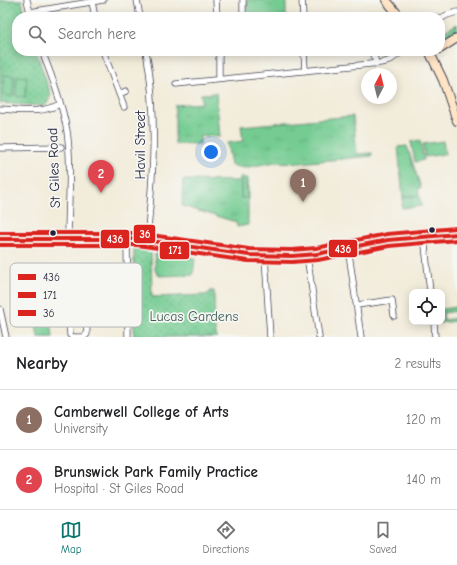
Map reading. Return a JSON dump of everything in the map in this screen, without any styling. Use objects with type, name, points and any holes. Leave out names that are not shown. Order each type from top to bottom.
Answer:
[{"type":"highway","points":[[0,239],[147,240],[265,256],[307,256],[388,240],[457,234]]},
{"type":"main road","points":[[386,0],[396,12]]},
{"type":"main road","points":[[445,46],[457,38]]},
{"type":"main road","points":[[434,56],[457,121]]},
{"type":"street","points":[[27,0],[30,12]]},
{"type":"street","points":[[40,12],[103,0]]},
{"type":"street","points":[[137,0],[139,12]]},
{"type":"street","points":[[216,0],[217,12]]},
{"type":"street","points":[[243,0],[243,12]]},
{"type":"street","points":[[302,0],[303,12]]},
{"type":"street","points":[[92,2],[94,12]]},
{"type":"street","points":[[445,16],[457,12]]},
{"type":"street","name":"St Giles Road","points":[[44,56],[60,104],[68,142],[68,239]]},
{"type":"street","points":[[105,56],[124,107]]},
{"type":"street","name":"Havil Street","points":[[147,56],[152,86],[154,157],[147,240]]},
{"type":"street","points":[[219,56],[219,79]]},
{"type":"street","points":[[304,56],[305,71]]},
{"type":"street","points":[[374,56],[376,64]]},
{"type":"street","points":[[176,84],[376,64],[388,61],[396,56]]},
{"type":"street","points":[[119,94],[126,91]]},
{"type":"street","points":[[0,109],[39,111],[47,110],[60,104]]},
{"type":"street","points":[[0,148],[61,147]]},
{"type":"street","points":[[424,236],[430,289]]},
{"type":"street","points":[[127,239],[127,263]]},
{"type":"street","points":[[348,247],[361,337]]},
{"type":"street","points":[[265,256],[270,337]]},
{"type":"street","points":[[307,256],[319,337]]},
{"type":"street","points":[[357,306],[392,300],[394,316]]},
{"type":"street","points":[[0,309],[6,337]]},
{"type":"street","points":[[434,325],[435,337]]},
{"type":"street","points":[[70,327],[70,335],[73,337],[84,336],[87,334],[87,327]]},
{"type":"street","points":[[128,327],[128,337]]},
{"type":"green space","points":[[0,0],[22,0],[24,12],[12,12],[12,56],[38,56],[51,95],[47,104],[43,106],[0,103]]},
{"type":"green space","points":[[247,0],[286,0],[286,12],[247,12]]},
{"type":"green space","points":[[457,24],[457,31],[445,38],[445,31]]},
{"type":"green space","points":[[4,75],[14,76],[13,96],[3,95]]},
{"type":"green space","points":[[17,76],[27,77],[25,97],[16,96]]},
{"type":"green space","points":[[216,93],[220,137],[200,136],[200,144],[175,144],[175,105],[202,103],[201,94]]},
{"type":"green space","points":[[353,116],[357,154],[372,153],[372,156],[299,163],[275,162],[243,168],[231,165],[227,143],[243,141],[241,126]]},
{"type":"green space","points":[[420,140],[424,160],[415,162],[411,142]]},
{"type":"green space","points":[[443,141],[445,154],[425,157],[423,144]]},
{"type":"green space","points":[[407,146],[421,188],[418,188],[419,195],[403,197],[398,147]]},
{"type":"green space","points":[[240,177],[248,178],[248,225],[237,227],[236,222],[182,206],[183,180],[239,181]]},
{"type":"green space","points":[[246,180],[247,198],[241,198],[241,181]]},
{"type":"green space","points":[[419,195],[422,206],[402,208],[403,197]]},
{"type":"green space","name":"Lucas Gardens","points":[[140,247],[151,249],[152,297],[205,295],[210,293],[210,291],[214,291],[215,330],[217,337],[134,337],[134,327],[142,327],[142,263],[134,263],[134,249]]},
{"type":"green space","points":[[155,251],[195,258],[193,275],[159,276],[155,270]]},
{"type":"green space","points":[[456,307],[457,311],[445,313],[445,309]]},
{"type":"green space","points":[[457,318],[457,321],[445,322],[445,320]]},
{"type":"green space","points":[[36,327],[52,327],[53,337],[38,337]]},
{"type":"transit line","name":"36","points":[[0,233],[137,233],[249,249],[292,250],[316,248],[387,234],[456,228]]},
{"type":"transit line","name":"436","points":[[0,239],[137,239],[249,255],[292,256],[317,254],[388,240],[457,234]]},
{"type":"transit line","name":"171","points":[[0,245],[137,245],[248,261],[292,262],[318,260],[389,246],[457,240]]},
{"type":"place","name":"Brunswick Park Family Practice","points":[[101,193]]},
{"type":"place","name":"Camberwell College of Arts","points":[[303,202]]}]
